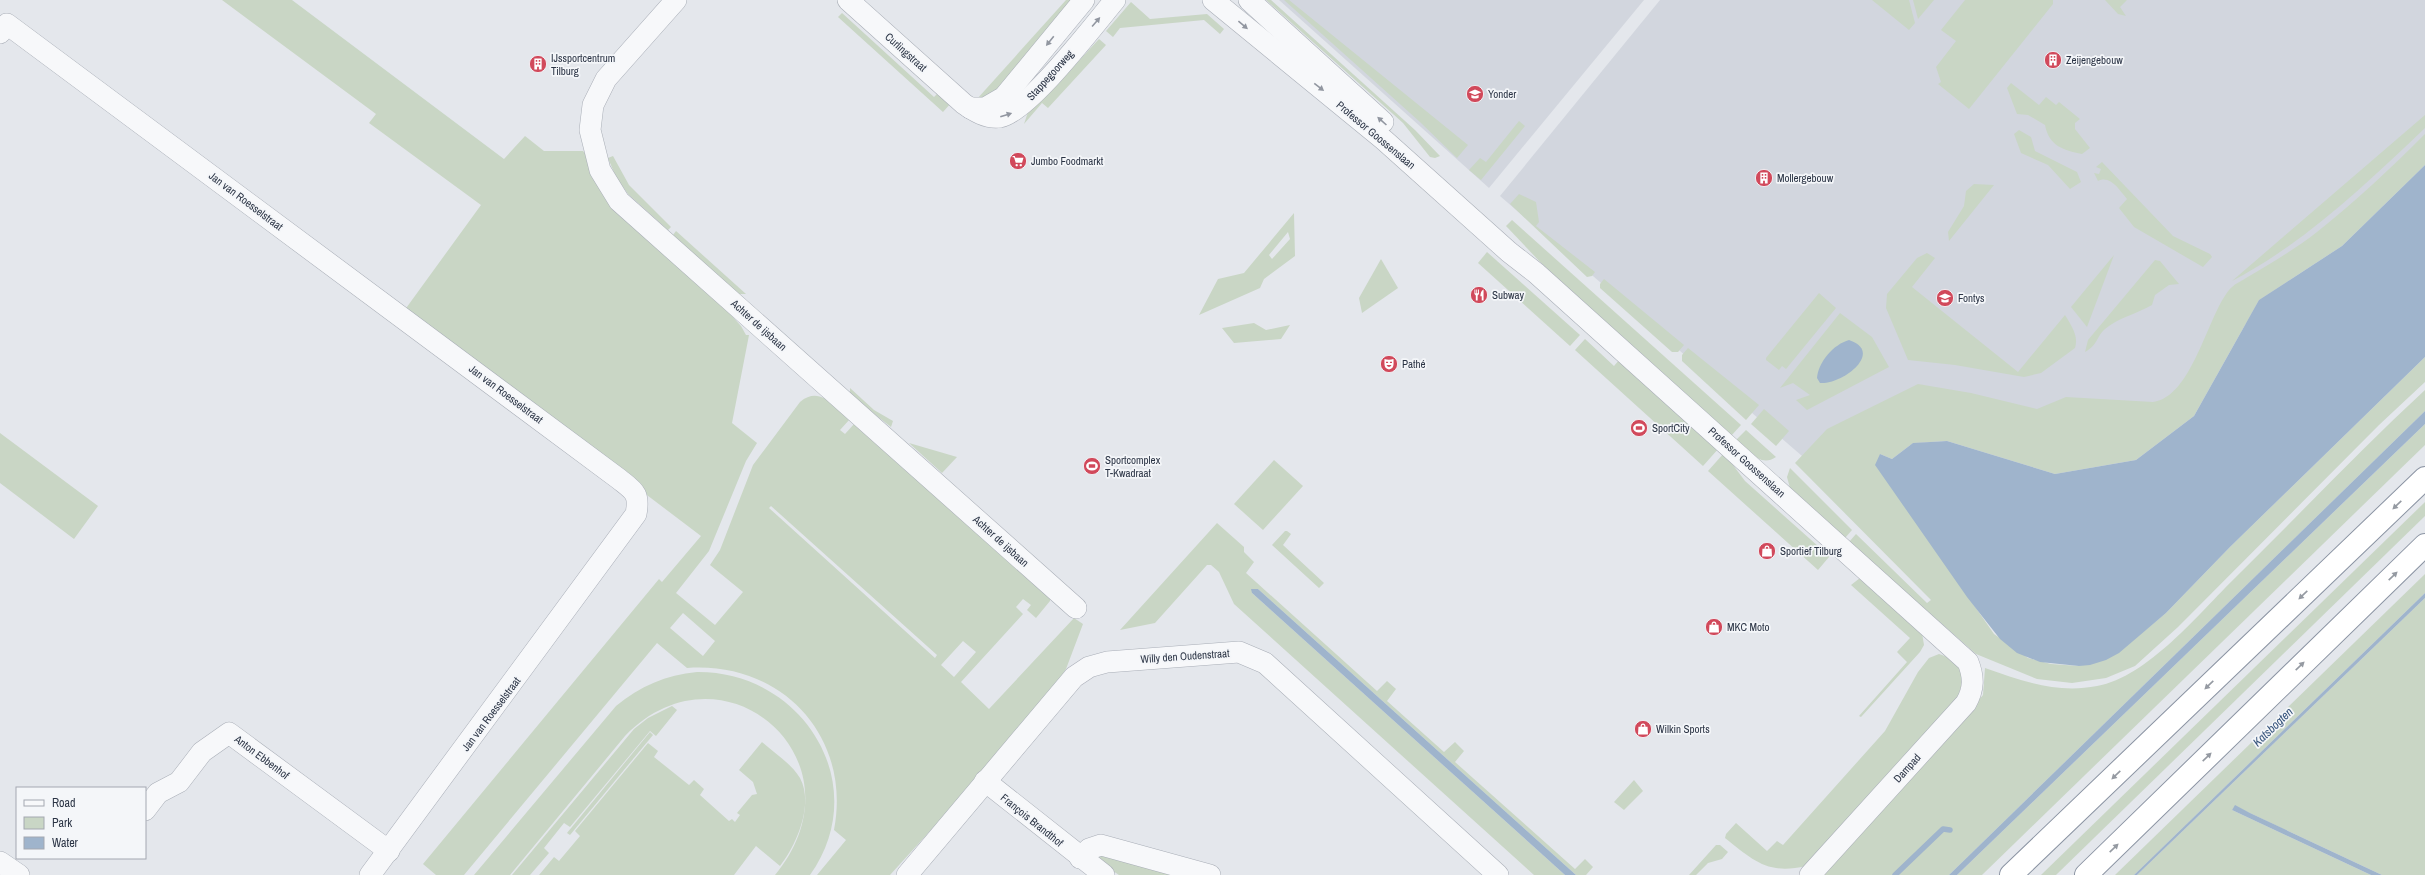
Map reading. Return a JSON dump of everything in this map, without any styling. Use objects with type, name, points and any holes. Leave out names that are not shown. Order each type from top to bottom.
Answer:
[{"type":"highway","points":[[2011,875],[2425,478]]},
{"type":"highway","points":[[2086,875],[2425,545]]},
{"type":"street","name":"Achter de ijsbaan","points":[[676,0],[606,79],[593,105],[590,130],[600,170],[620,201],[1076,608]]},
{"type":"street","name":"Curlingstraat","points":[[848,0],[966,106]]},
{"type":"street","name":"Stappegoorweg","points":[[966,106],[985,108],[1004,98],[1084,0]]},
{"type":"street","name":"Stappegoorweg","points":[[966,106],[991,117],[1000,117],[1013,112],[1031,98],[1115,0]]},
{"type":"street","name":"Professor Goossenslaan","points":[[1213,0],[1384,140],[1509,252],[1536,273],[1958,652]]},
{"type":"street","name":"Professor Goossenslaan","points":[[1248,0],[1517,243],[1531,259],[1536,273]]},
{"type":"street","name":"Jan van Roesselstraat","points":[[0,33],[6,24],[509,396],[634,490],[639,500],[636,514],[370,875]]},
{"type":"street","name":"Willy den Oudenstraat","points":[[907,875],[1074,677],[1089,667],[1107,662],[1239,652],[1265,663],[1498,875]]},
{"type":"street","name":"Dampad","points":[[1810,875],[1966,703],[1973,686],[1973,674],[1968,662],[1958,652]]},
{"type":"street","name":"Anton Ebbenhof","points":[[146,809],[158,793],[180,782],[202,752],[229,733],[388,851]]},
{"type":"street","name":"François Brandthof","points":[[985,781],[1080,858],[1104,875]]},
{"type":"street","points":[[1080,858],[1089,849],[1101,845],[1210,875]]},
{"type":"street","points":[[0,862],[19,875]]},
{"type":"shaded area","name":"Yonder","points":[[1279,0],[1644,0],[1489,188]]},
{"type":"shaded area","name":"Fontys","points":[[1660,0],[2425,0],[2425,144],[2169,401],[1809,462],[1500,196]]},
{"type":"green space","points":[[222,0],[292,0],[504,159],[525,136],[544,151],[583,151],[741,326],[746,335],[749,335],[732,423],[757,443],[746,461],[709,551],[676,593],[715,625],[743,592],[710,565],[720,550],[753,465],[800,402],[807,397],[814,396],[827,400],[850,419],[840,430],[845,434],[854,424],[1050,596],[1050,601],[1036,618],[1027,610],[1031,605],[1023,599],[1016,607],[1023,614],[961,682],[989,709],[1074,618],[1083,624],[1066,669],[1052,691],[950,809],[890,875],[817,875],[846,840],[834,830],[837,796],[832,764],[820,736],[802,711],[780,691],[752,677],[721,669],[687,668],[657,643],[464,875],[436,875],[423,864],[659,579],[662,582],[701,536],[404,311],[481,205],[369,123],[376,114]],"holes":[[[771,506],[937,655],[935,658],[769,508]],[[683,613],[715,641],[703,656],[670,628]],[[963,641],[976,652],[954,677],[941,665]]]},
{"type":"green space","points":[[1066,0],[1076,0],[1005,86],[986,97],[977,99]]},
{"type":"green space","points":[[1266,0],[1271,0],[1415,130],[1440,156],[1435,158],[1430,157],[1403,123]]},
{"type":"green space","points":[[1284,0],[1289,0],[1468,145],[1457,158],[1420,122]]},
{"type":"green space","points":[[1872,0],[1909,0],[1915,23],[1909,30]]},
{"type":"green space","points":[[1913,0],[1934,0],[1918,19]]},
{"type":"green space","points":[[1965,0],[2053,0],[2053,4],[1969,109],[1938,84],[1941,82],[1936,67],[1956,41],[1941,30]]},
{"type":"green space","points":[[2105,0],[2127,0],[2120,7],[2126,16],[2118,14]]},
{"type":"green space","points":[[1131,2],[1150,19],[1207,14],[1224,29],[1220,34],[1204,20],[1120,28],[1113,37],[1106,31]]},
{"type":"green space","points":[[842,13],[934,97],[938,93],[951,103],[943,112],[838,17]]},
{"type":"green space","points":[[1099,39],[1106,45],[1048,108],[1042,103],[1024,124],[1029,109],[1050,92]]},
{"type":"green space","points":[[2011,83],[2039,105],[2046,97],[2056,105],[2059,102],[2080,119],[2075,123],[2075,129],[2090,148],[2082,154],[2063,149],[2050,138],[2045,125],[2028,115],[2017,114],[2007,88]]},
{"type":"green space","points":[[2425,115],[2425,128],[2334,211],[2285,249],[2232,281]]},
{"type":"green space","points":[[1519,121],[1525,126],[1481,180],[1469,170],[1480,158],[1486,162]]},
{"type":"green space","points":[[2019,130],[2031,137],[2035,151],[2077,172],[2081,182],[2070,189],[2048,165],[2021,153],[2014,134]]},
{"type":"green space","points":[[2425,134],[2425,165],[2342,246],[2259,300],[2194,416],[2136,460],[2055,474],[1947,441],[1913,443],[1892,459],[1880,454],[1917,523],[1994,634],[2028,658],[2051,664],[2079,666],[2143,632],[2166,613],[2230,547],[2425,357],[2425,382],[2379,425],[2178,627],[2135,666],[2106,678],[2072,683],[2037,679],[1976,654],[1849,542],[1856,534],[1927,603],[1931,600],[1795,463],[1827,429],[1918,384],[1971,393],[2037,409],[2066,397],[2153,402],[2167,397],[2178,386],[2188,371],[2221,302],[2229,290],[2237,283],[2273,262],[2317,232],[2345,209]]},
{"type":"green space","points":[[613,156],[629,185],[671,227],[668,230],[628,194],[616,177],[608,158]]},
{"type":"green space","points":[[2102,162],[2173,236],[2210,254],[2212,257],[2203,267],[2134,227],[2119,208],[2127,199],[2111,182],[2107,180],[2098,181],[2094,173],[2099,174],[2101,169],[2096,167]]},
{"type":"green space","points":[[1974,184],[1994,185],[1949,241],[1948,232],[1964,206],[1966,191]]},
{"type":"green space","points":[[1519,194],[1536,202],[1539,222],[1536,226],[1595,272],[1592,276],[1587,277],[1510,204]]},
{"type":"green space","points":[[1294,213],[1295,256],[1264,279],[1260,288],[1199,315],[1218,279],[1244,273]],"holes":[[[1288,232],[1290,239],[1272,259],[1269,255]]]},
{"type":"green space","points":[[1512,220],[1741,425],[1731,436],[1542,264],[1506,226]]},
{"type":"green space","points":[[676,231],[746,294],[738,294],[673,235]]},
{"type":"green space","points":[[1487,252],[1580,335],[1570,346],[1478,263]]},
{"type":"green space","points":[[1927,253],[1935,258],[1912,287],[2018,372],[2065,315],[2075,335],[2075,348],[2041,373],[2024,377],[1955,365],[1908,360],[1886,308],[1887,294],[1917,258]]},
{"type":"green space","points":[[2114,255],[2087,327],[2071,307]]},
{"type":"green space","points":[[1381,259],[1398,288],[1362,313],[1359,298]]},
{"type":"green space","points":[[2155,260],[2160,261],[2179,284],[2169,285],[2155,295],[2152,305],[2110,325],[2102,332],[2095,344],[2085,352],[2088,340]]},
{"type":"green space","points":[[1604,279],[1684,345],[1678,352],[1672,352],[1600,288],[1600,284]]},
{"type":"green space","points":[[1819,293],[1836,308],[1786,369],[1782,366],[1779,370],[1766,360],[1766,358]]},
{"type":"green space","points":[[1840,313],[1872,337],[1889,367],[1807,410],[1796,400],[1810,395],[1793,383],[1780,388]]},
{"type":"green space","points":[[1254,323],[1266,330],[1290,325],[1281,339],[1234,343],[1222,328]]},
{"type":"green space","points":[[1585,339],[1614,366],[1620,359],[1719,448],[1703,466],[1575,350]]},
{"type":"green space","points":[[1688,348],[1759,405],[1746,420],[1682,361],[1682,355]]},
{"type":"green space","points":[[850,388],[874,410],[893,421],[891,427],[850,395]]},
{"type":"green space","points":[[2425,390],[2425,411],[1949,875],[1823,875],[1983,695],[1985,668],[2026,682],[2068,688],[2097,686],[2116,680],[2135,670],[2172,642],[2353,459]]},
{"type":"green space","points":[[1764,409],[1789,431],[1776,446],[1751,424]]},
{"type":"green space","points":[[2425,424],[2425,445],[1982,875],[1957,875]]},
{"type":"green space","points":[[1746,430],[1776,457],[1770,460],[1765,460],[1759,459],[1750,453],[1736,440]]},
{"type":"green space","points":[[0,433],[98,506],[74,539],[0,483]]},
{"type":"green space","points":[[909,443],[957,457],[942,473]]},
{"type":"green space","points":[[1724,453],[1745,481],[1828,555],[1829,557],[1818,570],[1708,471]]},
{"type":"green space","points":[[1274,460],[1303,486],[1263,530],[1234,504]]},
{"type":"green space","points":[[1790,468],[1852,530],[1845,538],[1790,488],[1787,477]]},
{"type":"green space","points":[[2425,502],[2425,516],[2056,875],[2041,875]]},
{"type":"green space","points":[[1217,523],[1244,547],[1244,552],[1254,562],[1246,573],[1377,691],[1387,681],[1396,689],[1387,701],[1444,752],[1455,742],[1464,751],[1455,762],[1575,869],[1585,859],[1593,867],[1586,875],[1576,875],[1258,589],[1252,593],[1565,875],[1534,875],[1234,604],[1219,572],[1211,565],[1207,565],[1155,623],[1120,630]]},
{"type":"green space","points":[[1285,531],[1291,534],[1283,545],[1324,583],[1319,588],[1272,545]]},
{"type":"green space","points":[[2425,574],[2425,593],[2134,875],[2115,875]]},
{"type":"green space","points":[[1860,578],[1922,633],[1924,645],[1920,652],[1861,717],[1859,716],[1907,662],[1897,652],[1910,638],[1851,585]]},
{"type":"green space","points":[[2425,598],[2425,875],[2382,875],[2235,806],[2232,810],[2371,875],[2137,875]]},
{"type":"green space","points":[[1939,654],[1954,662],[1962,671],[1962,684],[1957,699],[1806,866],[1781,869],[1761,864],[1725,838],[1726,834],[1736,823],[1767,851],[1777,841],[1783,845],[1885,731],[1918,672],[1929,658]]},
{"type":"green space","points":[[697,672],[735,677],[768,691],[796,712],[817,739],[830,771],[834,805],[828,840],[810,875],[775,875],[800,832],[805,791],[795,754],[772,725],[740,706],[703,699],[663,708],[625,736],[510,875],[474,875],[616,706],[644,687],[664,679]]},
{"type":"green space","points":[[672,706],[677,710],[656,736],[650,731],[570,827],[564,823],[544,848],[549,853],[530,875],[512,875],[634,729],[648,718]]},
{"type":"green space","points":[[650,732],[653,735],[570,835],[567,833]]},
{"type":"green space","points":[[762,742],[792,768],[800,778],[804,788],[805,800],[802,824],[792,847],[780,866],[756,846],[734,875],[539,875],[554,857],[559,861],[580,836],[575,831],[648,743],[658,751],[654,757],[689,785],[694,780],[704,789],[700,795],[729,821],[732,819],[735,822],[740,815],[737,813],[752,795],[757,794],[753,782],[739,770]]},
{"type":"green space","points":[[1634,780],[1643,791],[1624,810],[1614,802]]},
{"type":"green space","points":[[1716,845],[1720,845],[1728,852],[1722,859],[1708,863],[1696,875],[1689,875]]},
{"type":"green space","points":[[1095,854],[1188,875],[1119,875],[1094,858]]},
{"type":"water","points":[[2425,165],[2425,357],[2230,547],[2166,613],[2119,653],[2106,660],[2090,665],[2079,666],[2040,662],[2017,653],[2000,639],[1967,597],[1875,465],[1880,454],[1892,459],[1913,443],[1947,441],[2055,474],[2136,460],[2194,416],[2259,300],[2342,246]]},
{"type":"water","points":[[1849,340],[1859,345],[1863,352],[1856,367],[1839,379],[1820,383],[1817,378],[1818,372],[1828,354],[1838,345]]},
{"type":"water","points":[[2425,411],[2425,424],[1957,875],[1949,875]]},
{"type":"water","points":[[1251,589],[1258,589],[1576,875],[1565,875],[1252,593]]},
{"type":"water","points":[[2425,593],[2425,598],[2137,875],[2134,875]]},
{"type":"water","points":[[2235,805],[2382,875],[2371,875],[2232,810]]},
{"type":"waterway","points":[[1895,875],[1943,829],[1950,830]]},
{"type":"place","name":"Zeijengebouw","points":[[2053,60]]},
{"type":"place","name":"IJssportcentrum Tilburg","points":[[538,64]]},
{"type":"place","name":"Yonder","points":[[1475,94]]},
{"type":"place","name":"Jumbo Foodmarkt","points":[[1018,161]]},
{"type":"place","name":"Mollergebouw","points":[[1764,178]]},
{"type":"place","name":"Subway","points":[[1479,295]]},
{"type":"place","name":"Fontys","points":[[1945,298]]},
{"type":"place","name":"Pathé","points":[[1389,364]]},
{"type":"place","name":"SportCity","points":[[1639,428]]},
{"type":"place","name":"Sportcomplex T-Kwadraat","points":[[1092,466]]},
{"type":"place","name":"Sportief Tilburg","points":[[1767,551]]},
{"type":"place","name":"MKC Moto","points":[[1714,627]]},
{"type":"place","name":"Wilkin Sports","points":[[1643,729]]},
{"type":"water label","name":"Katsbogten","points":[[2273,727]]}]
